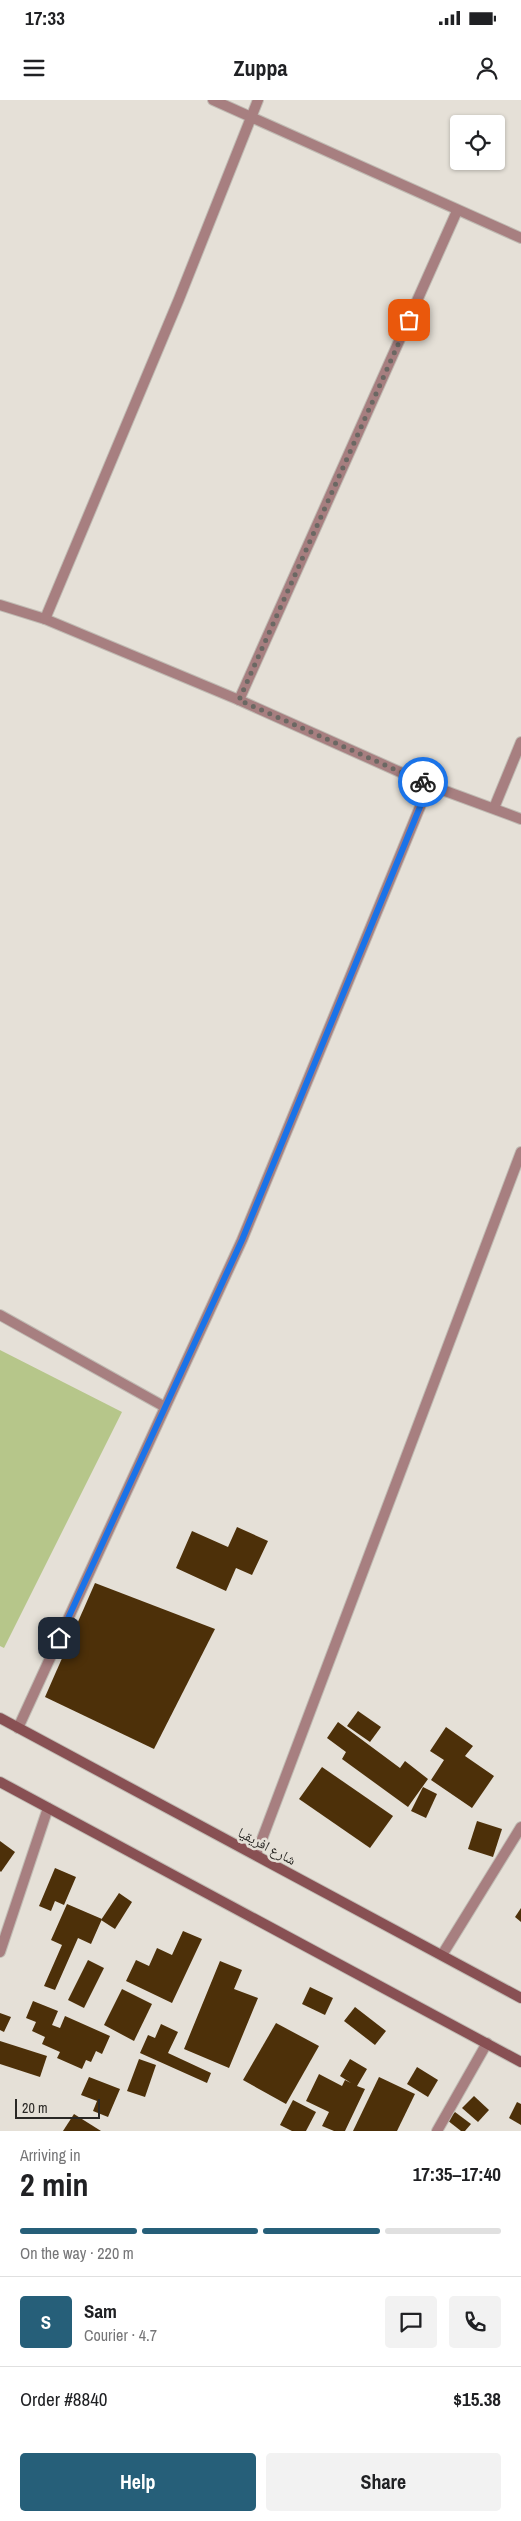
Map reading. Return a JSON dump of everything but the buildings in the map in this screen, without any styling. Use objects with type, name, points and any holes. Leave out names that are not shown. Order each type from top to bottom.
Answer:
[{"type":"street","points":[[213,100],[457,211],[521,238]]},
{"type":"street","points":[[45,619],[178,299],[258,100]]},
{"type":"street","points":[[239,700],[457,211]]},
{"type":"street","points":[[0,606],[45,619],[239,700],[429,785],[521,819]]},
{"type":"street","points":[[494,808],[521,742]]},
{"type":"street","points":[[18,1728],[242,1240],[429,785]]},
{"type":"street","points":[[256,1855],[521,1152]]},
{"type":"street","points":[[0,1314],[166,1407]]},
{"type":"street","name":"شارع افريقيا","points":[[0,1718],[521,1998]]},
{"type":"street","points":[[0,1782],[521,2062]]},
{"type":"street","points":[[0,1952],[48,1808]]},
{"type":"street","points":[[442,1955],[521,1827]]},
{"type":"street","points":[[436,2131],[487,2043]]},
{"type":"green space","points":[[0,1350],[122,1412],[4,1648],[0,1646]]},
{"type":"way so far","points":[[409,320],[239,700],[423,782]]},
{"type":"route","points":[[59,1638],[242,1240],[429,785],[423,782]]}]
